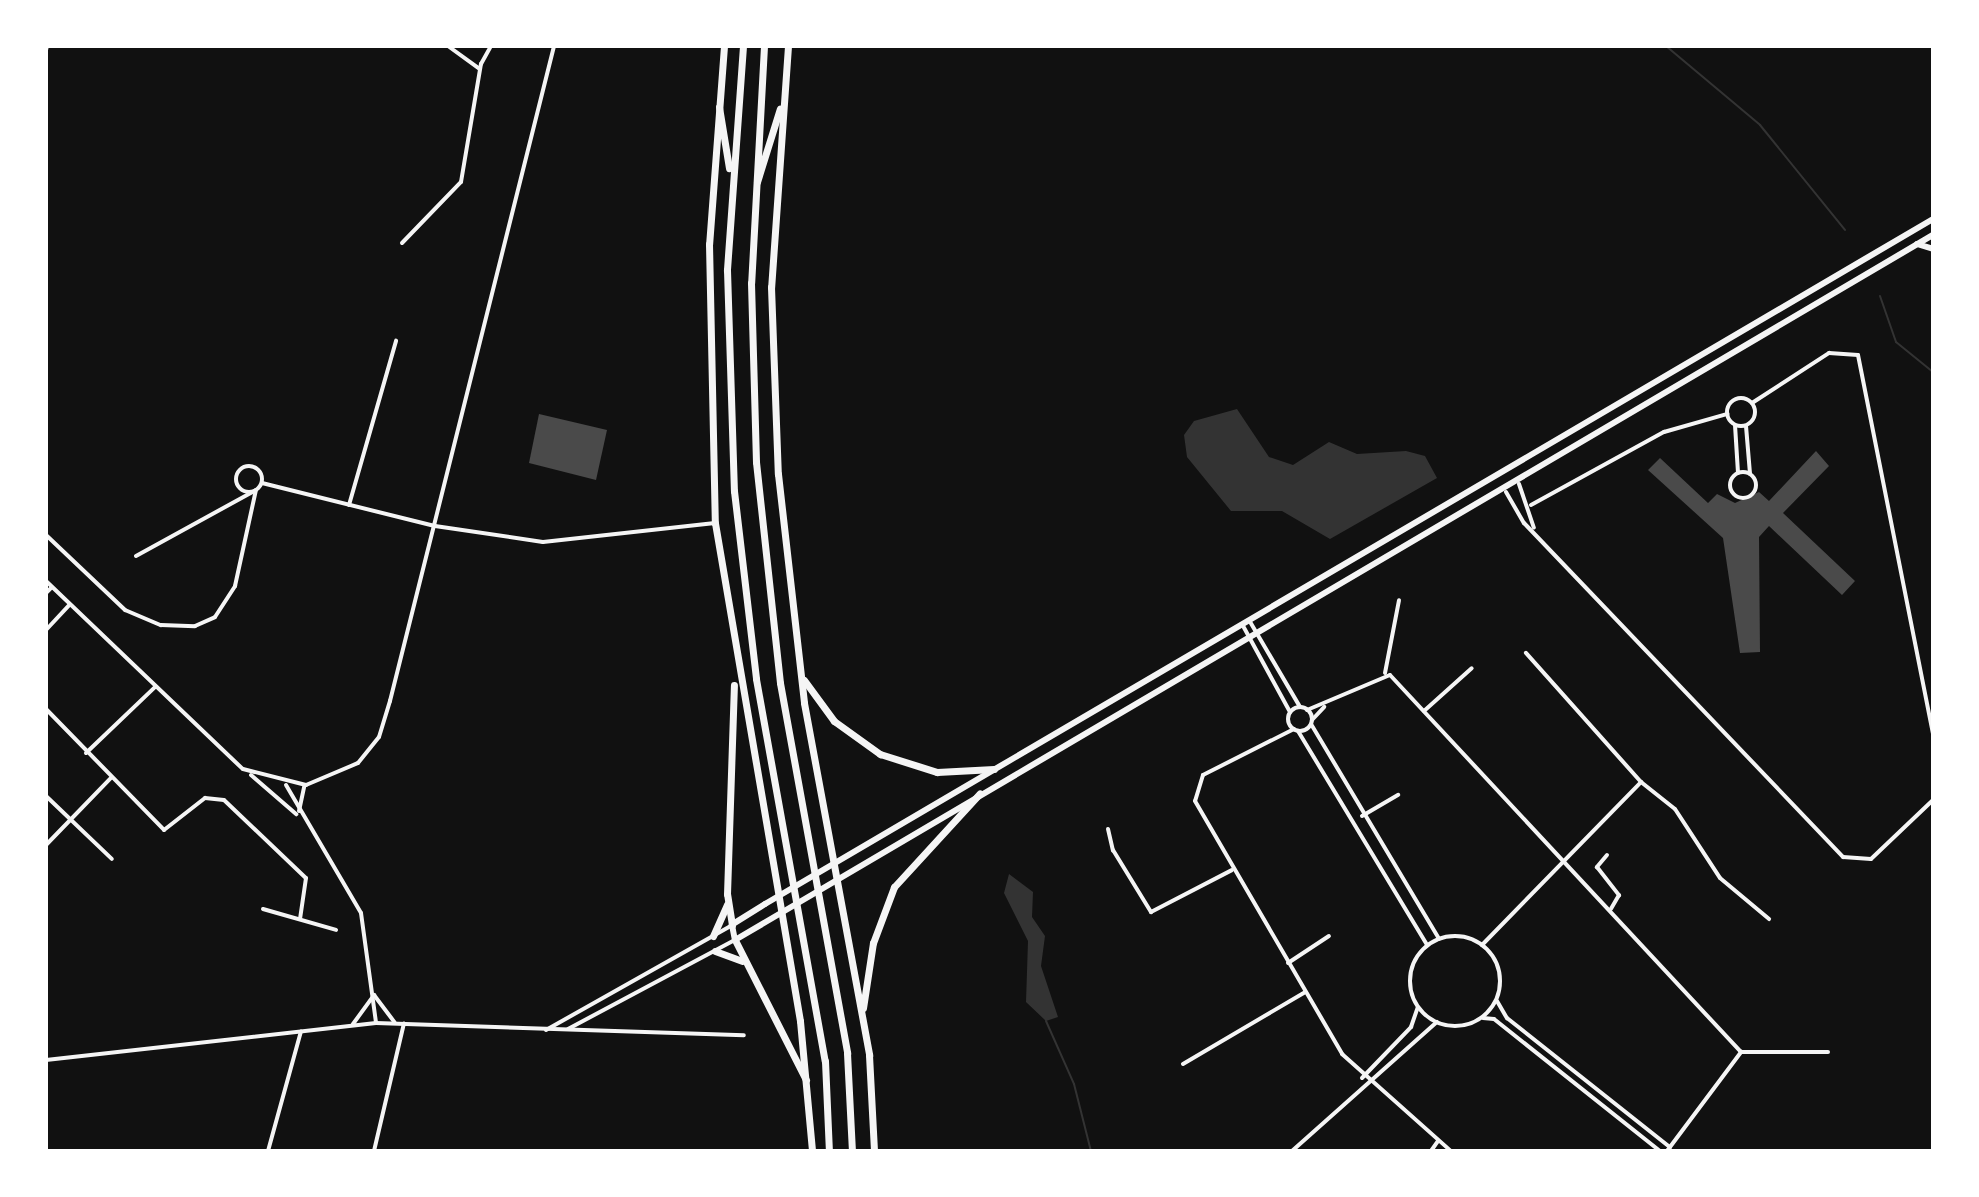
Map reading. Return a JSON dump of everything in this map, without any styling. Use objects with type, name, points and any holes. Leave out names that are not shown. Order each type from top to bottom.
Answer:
[{"type":"highway","points":[[724,46],[708,323],[715,523],[735,670],[807,1083],[812,1151]]},
{"type":"highway","points":[[743,46],[730,183],[730,410],[747,620],[815,992],[829,1151]]},
{"type":"highway","points":[[764,46],[753,192],[752,384],[770,619],[847,1053],[852,1151]]},
{"type":"highway","points":[[788,46],[780,108],[772,384],[800,674],[862,1014],[874,1151]]},
{"type":"highway","points":[[719,107],[730,183]]},
{"type":"highway","points":[[753,192],[780,108]]},
{"type":"highway","points":[[732,925],[728,902],[735,670]]},
{"type":"highway","points":[[800,674],[834,721],[880,754],[937,772],[994,769]]},
{"type":"highway","points":[[862,1014],[873,943],[894,887],[980,793]]},
{"type":"highway","points":[[713,936],[728,902]]},
{"type":"highway","points":[[735,940],[742,961],[807,1083]]},
{"type":"highway","points":[[715,951],[742,961]]},
{"type":"main road","points":[[1933,219],[765,904],[732,925],[735,940],[980,793],[1933,235]]},
{"type":"main road","points":[[1917,244],[1933,249]]},
{"type":"main road","points":[[1575,429],[1582,441]]},
{"type":"main road","points":[[1058,732],[1065,744]]},
{"type":"street","points":[[448,46],[480,69]]},
{"type":"street","points":[[402,243],[461,182],[480,69],[491,46]]},
{"type":"street","points":[[243,769],[286,784],[306,785],[341,775],[379,737],[435,526],[554,46]]},
{"type":"street","points":[[349,505],[396,341]]},
{"type":"street","points":[[1531,505],[1664,432],[1727,414],[1735,399],[1752,403],[1829,353],[1858,355],[1933,734]]},
{"type":"street","points":[[1727,414],[1735,425],[1738,473],[1730,487],[1742,498],[1755,489],[1750,474],[1746,426],[1755,416],[1752,403]]},
{"type":"street","points":[[1735,425],[1746,426]]},
{"type":"street","points":[[255,490],[238,484],[240,469],[256,467],[262,483]]},
{"type":"street","points":[[1738,473],[1750,474]]},
{"type":"street","points":[[262,483],[435,526],[543,542],[715,523]]},
{"type":"street","points":[[136,556],[255,490],[262,483]]},
{"type":"street","points":[[1519,484],[1531,505],[1534,528]]},
{"type":"street","points":[[46,535],[125,610],[161,625],[195,626],[215,617],[235,586],[255,490]]},
{"type":"street","points":[[1506,492],[1534,528],[1843,857],[1871,859],[1933,800]]},
{"type":"street","points":[[46,581],[243,769],[302,819]]},
{"type":"street","points":[[46,593],[52,587]]},
{"type":"street","points":[[1385,673],[1399,600]]},
{"type":"street","points":[[46,630],[70,604]]},
{"type":"street","points":[[1249,620],[1300,707],[1307,710],[1326,705],[1385,673]]},
{"type":"street","points":[[1242,624],[1290,712],[1277,734]]},
{"type":"street","points":[[1526,653],[1641,782],[1675,809],[1720,878],[1769,919]]},
{"type":"street","points":[[1424,711],[1472,668]]},
{"type":"street","points":[[1385,673],[1611,909],[1741,1052],[1828,1052]]},
{"type":"street","points":[[86,753],[155,687]]},
{"type":"street","points":[[1326,705],[1311,722],[1296,730],[1277,734],[1203,775],[1195,787],[1232,870],[1305,992],[1362,1078],[1451,1151]]},
{"type":"street","points":[[1290,712],[1300,707]]},
{"type":"street","points":[[46,709],[164,830],[205,798],[224,800],[306,878],[300,919]]},
{"type":"street","points":[[1307,710],[1362,816],[1439,939]]},
{"type":"street","points":[[1288,720],[1427,945]]},
{"type":"street","points":[[46,845],[111,778]]},
{"type":"street","points":[[1482,945],[1641,782]]},
{"type":"street","points":[[286,784],[302,819],[361,913],[376,1023]]},
{"type":"street","points":[[302,819],[296,797],[306,785]]},
{"type":"street","points":[[1362,816],[1398,795]]},
{"type":"street","points":[[46,796],[112,859]]},
{"type":"street","points":[[1108,829],[1113,850],[1151,912],[1232,870]]},
{"type":"street","points":[[1607,855],[1597,867],[1619,895],[1611,909]]},
{"type":"street","points":[[263,909],[336,930]]},
{"type":"street","points":[[543,1031],[732,925]]},
{"type":"street","points":[[1288,963],[1329,936]]},
{"type":"street","points":[[1362,1078],[1411,1027],[1418,1007],[1410,977],[1427,945],[1439,939],[1462,936],[1482,945],[1500,972],[1497,999],[1500,1012],[1669,1149],[1741,1052]]},
{"type":"street","points":[[562,1031],[735,940]]},
{"type":"street","points":[[1183,1064],[1305,992]]},
{"type":"street","points":[[374,995],[396,1023]]},
{"type":"street","points":[[352,1025],[374,995]]},
{"type":"street","points":[[1481,1019],[1497,999]]},
{"type":"street","points":[[1418,1007],[1437,1022]]},
{"type":"street","points":[[1292,1151],[1437,1022],[1494,1019],[1660,1151]]},
{"type":"street","points":[[46,1060],[376,1023],[543,1031],[653,1027],[744,1035]]},
{"type":"street","points":[[374,1151],[404,1023]]},
{"type":"street","points":[[268,1151],[301,1031]]},
{"type":"street","points":[[1431,1151],[1438,1141]]},
{"type":"shaded area","points":[[1237,409],[1269,457],[1293,465],[1329,442],[1357,454],[1406,451],[1425,456],[1437,478],[1330,539],[1282,511],[1231,511],[1187,457],[1184,435],[1194,421]]},
{"type":"shaded area","points":[[1009,874],[1033,892],[1032,917],[1045,936],[1041,966],[1058,1017],[1046,1021],[1026,1002],[1028,941],[1004,893]]},
{"type":"building","points":[[539,414],[607,430],[596,480],[529,463]]},
{"type":"building","points":[[1816,451],[1829,466],[1783,513],[1855,581],[1842,595],[1769,526],[1759,537],[1760,652],[1740,653],[1723,538],[1648,470],[1660,458],[1708,503],[1717,494],[1735,503],[1759,492],[1769,501]]},
{"type":"waterway","points":[[1666,46],[1760,125],[1845,230]]},
{"type":"waterway","points":[[1880,296],[1896,342],[1933,372]]},
{"type":"waterway","points":[[1046,1021],[1074,1084],[1091,1151]]}]
